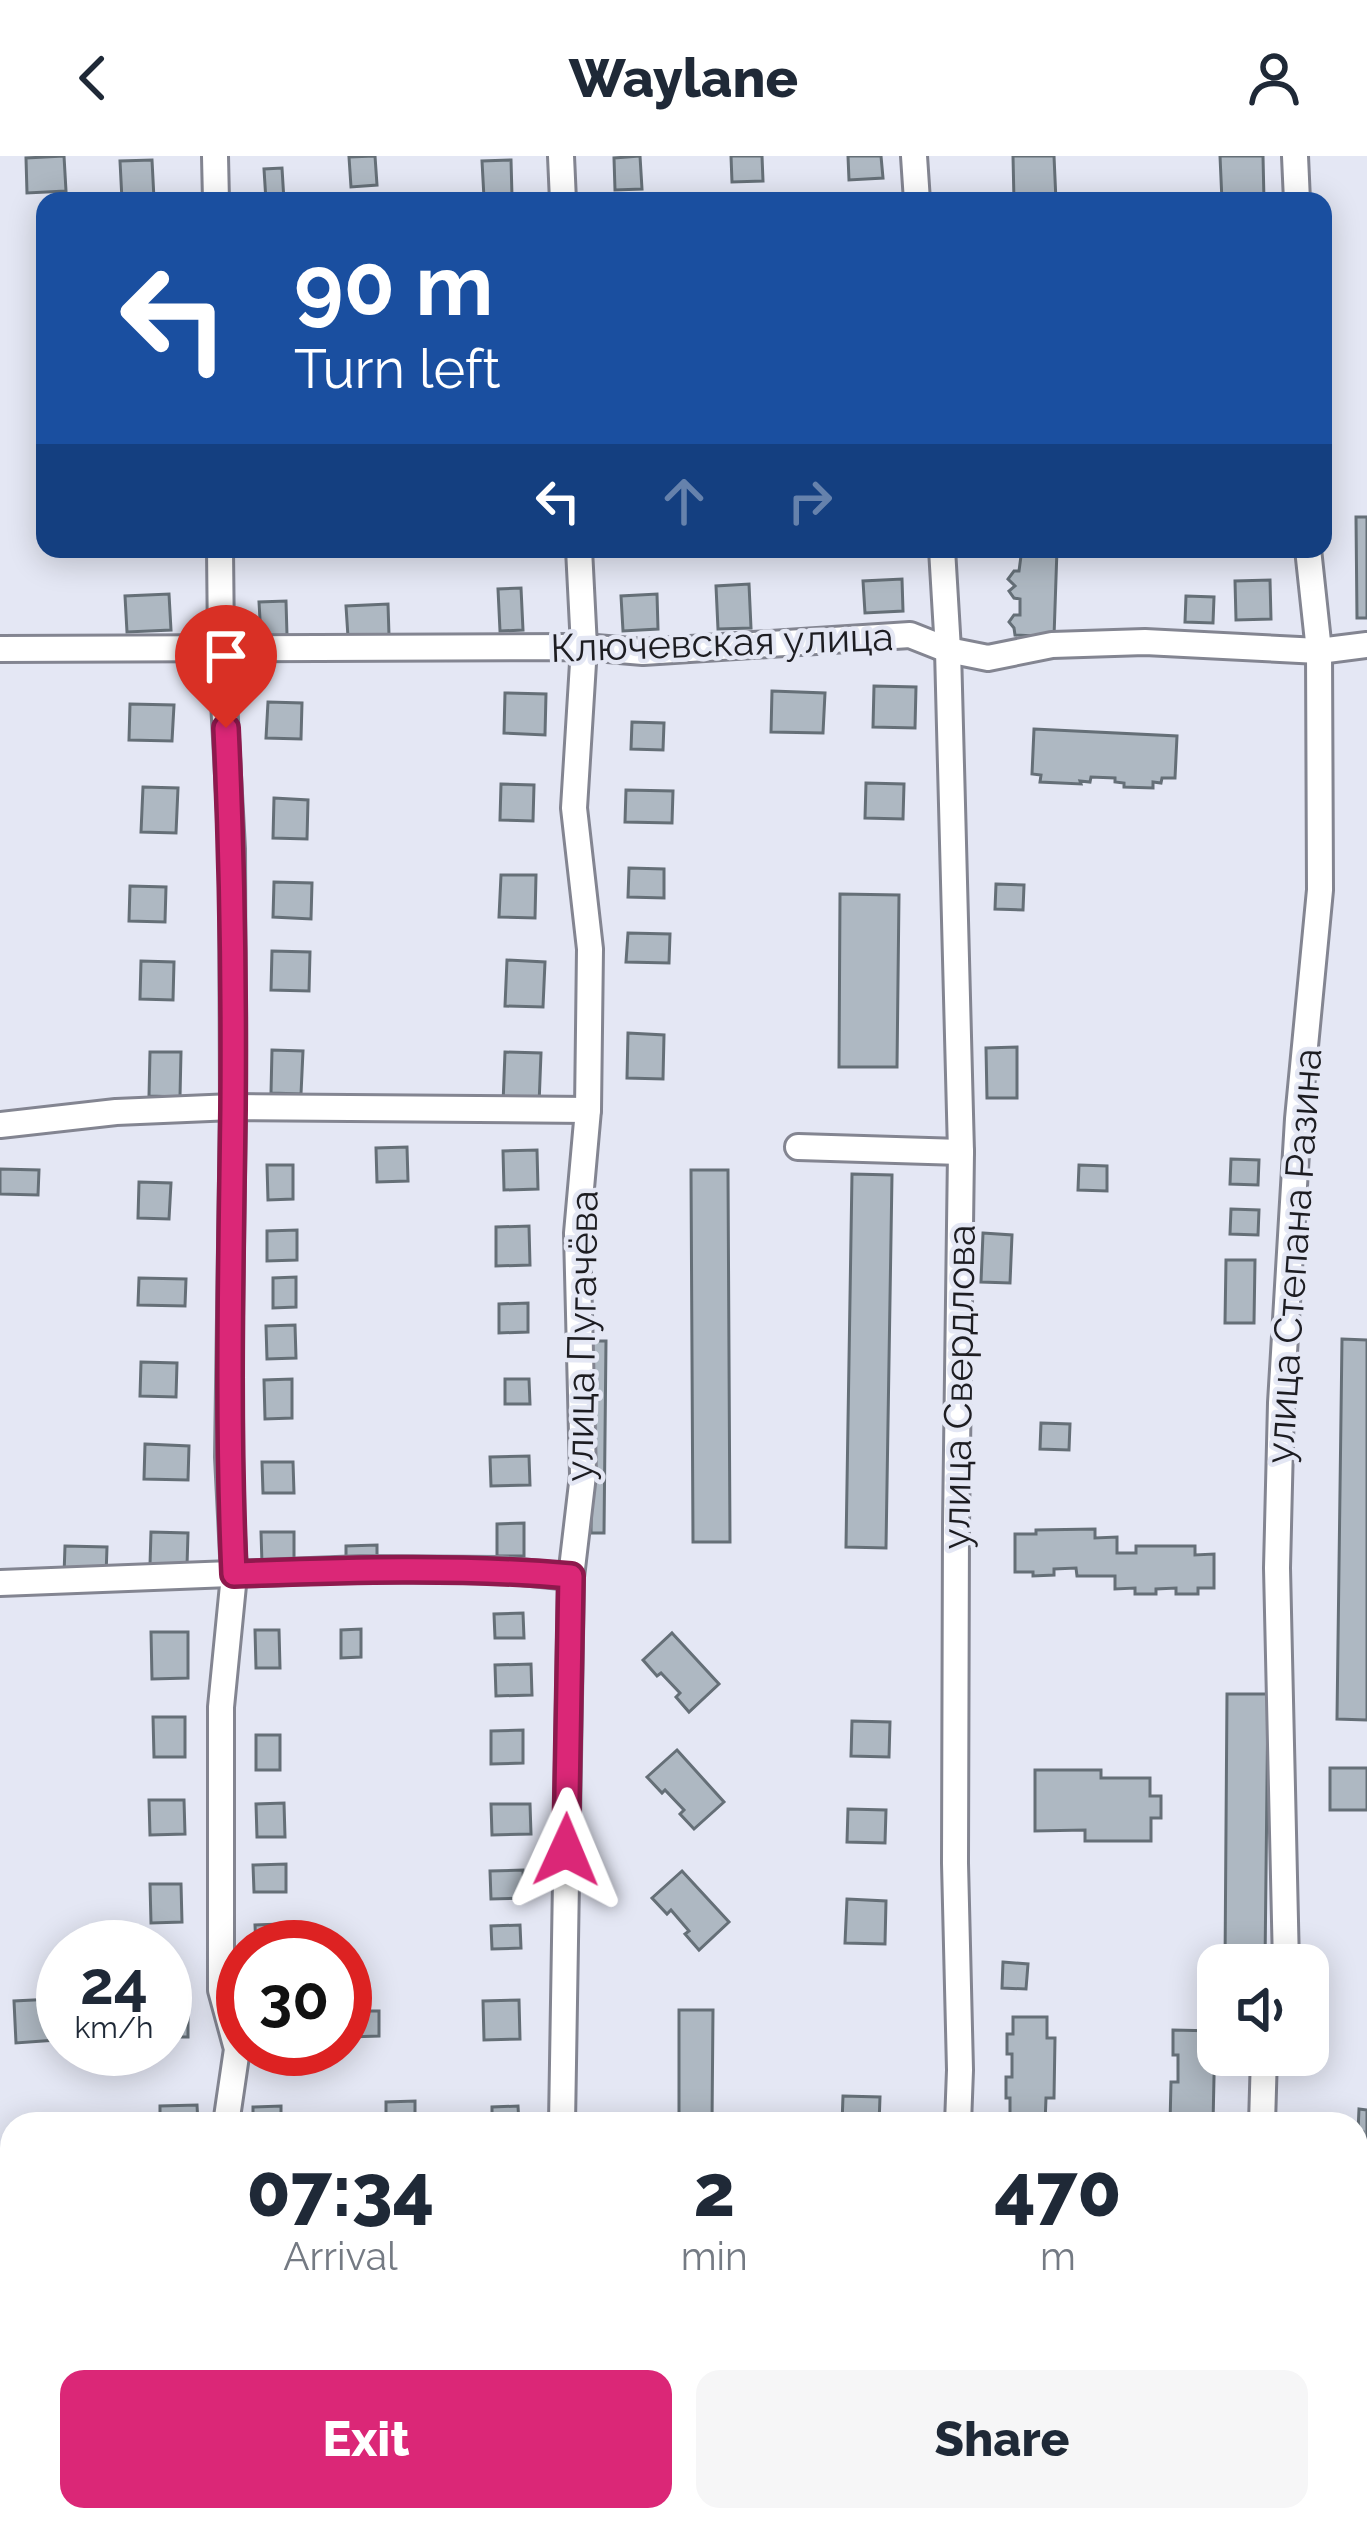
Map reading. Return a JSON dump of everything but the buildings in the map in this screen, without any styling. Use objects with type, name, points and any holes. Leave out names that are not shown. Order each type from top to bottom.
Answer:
[{"type":"street","points":[[215,156],[216,192]]},
{"type":"street","points":[[560,156],[562,192]]},
{"type":"street","points":[[914,156],[916,192]]},
{"type":"street","points":[[1295,156],[1297,192]]},
{"type":"street","points":[[220,558],[232,849],[228,1456],[234,1574],[221,1707],[221,1990],[237,2049],[228,2112]]},
{"type":"street","name":"улица Пугачёва","points":[[562,2112],[571,1576],[583,1475],[577,1233],[588,1110],[590,949],[574,808],[584,647],[579,558]]},
{"type":"street","name":"улица Свердлова","points":[[943,558],[961,1152],[955,1863],[958,2112]]},
{"type":"street","name":"улица Степана Разина","points":[[1286,1944],[1277,1568],[1280,1424],[1298,1119],[1320,890],[1319,651],[1309,558]]},
{"type":"street","name":"Ключевская улица","points":[[0,649],[584,647],[644,652],[910,635],[948,650],[988,658],[1052,645],[1144,642],[1319,651],[1367,645]]},
{"type":"street","points":[[0,1125],[116,1112],[233,1108],[588,1110]]},
{"type":"street","points":[[798,1147],[961,1152]]},
{"type":"street","points":[[0,1582],[361,1570],[501,1570],[571,1576]]},
{"type":"street","points":[[1262,2112],[1263,2076]]},
{"type":"route","points":[[226,728],[232,849],[233,1108],[228,1456],[234,1574],[501,1570],[571,1576],[566,1850]]}]
